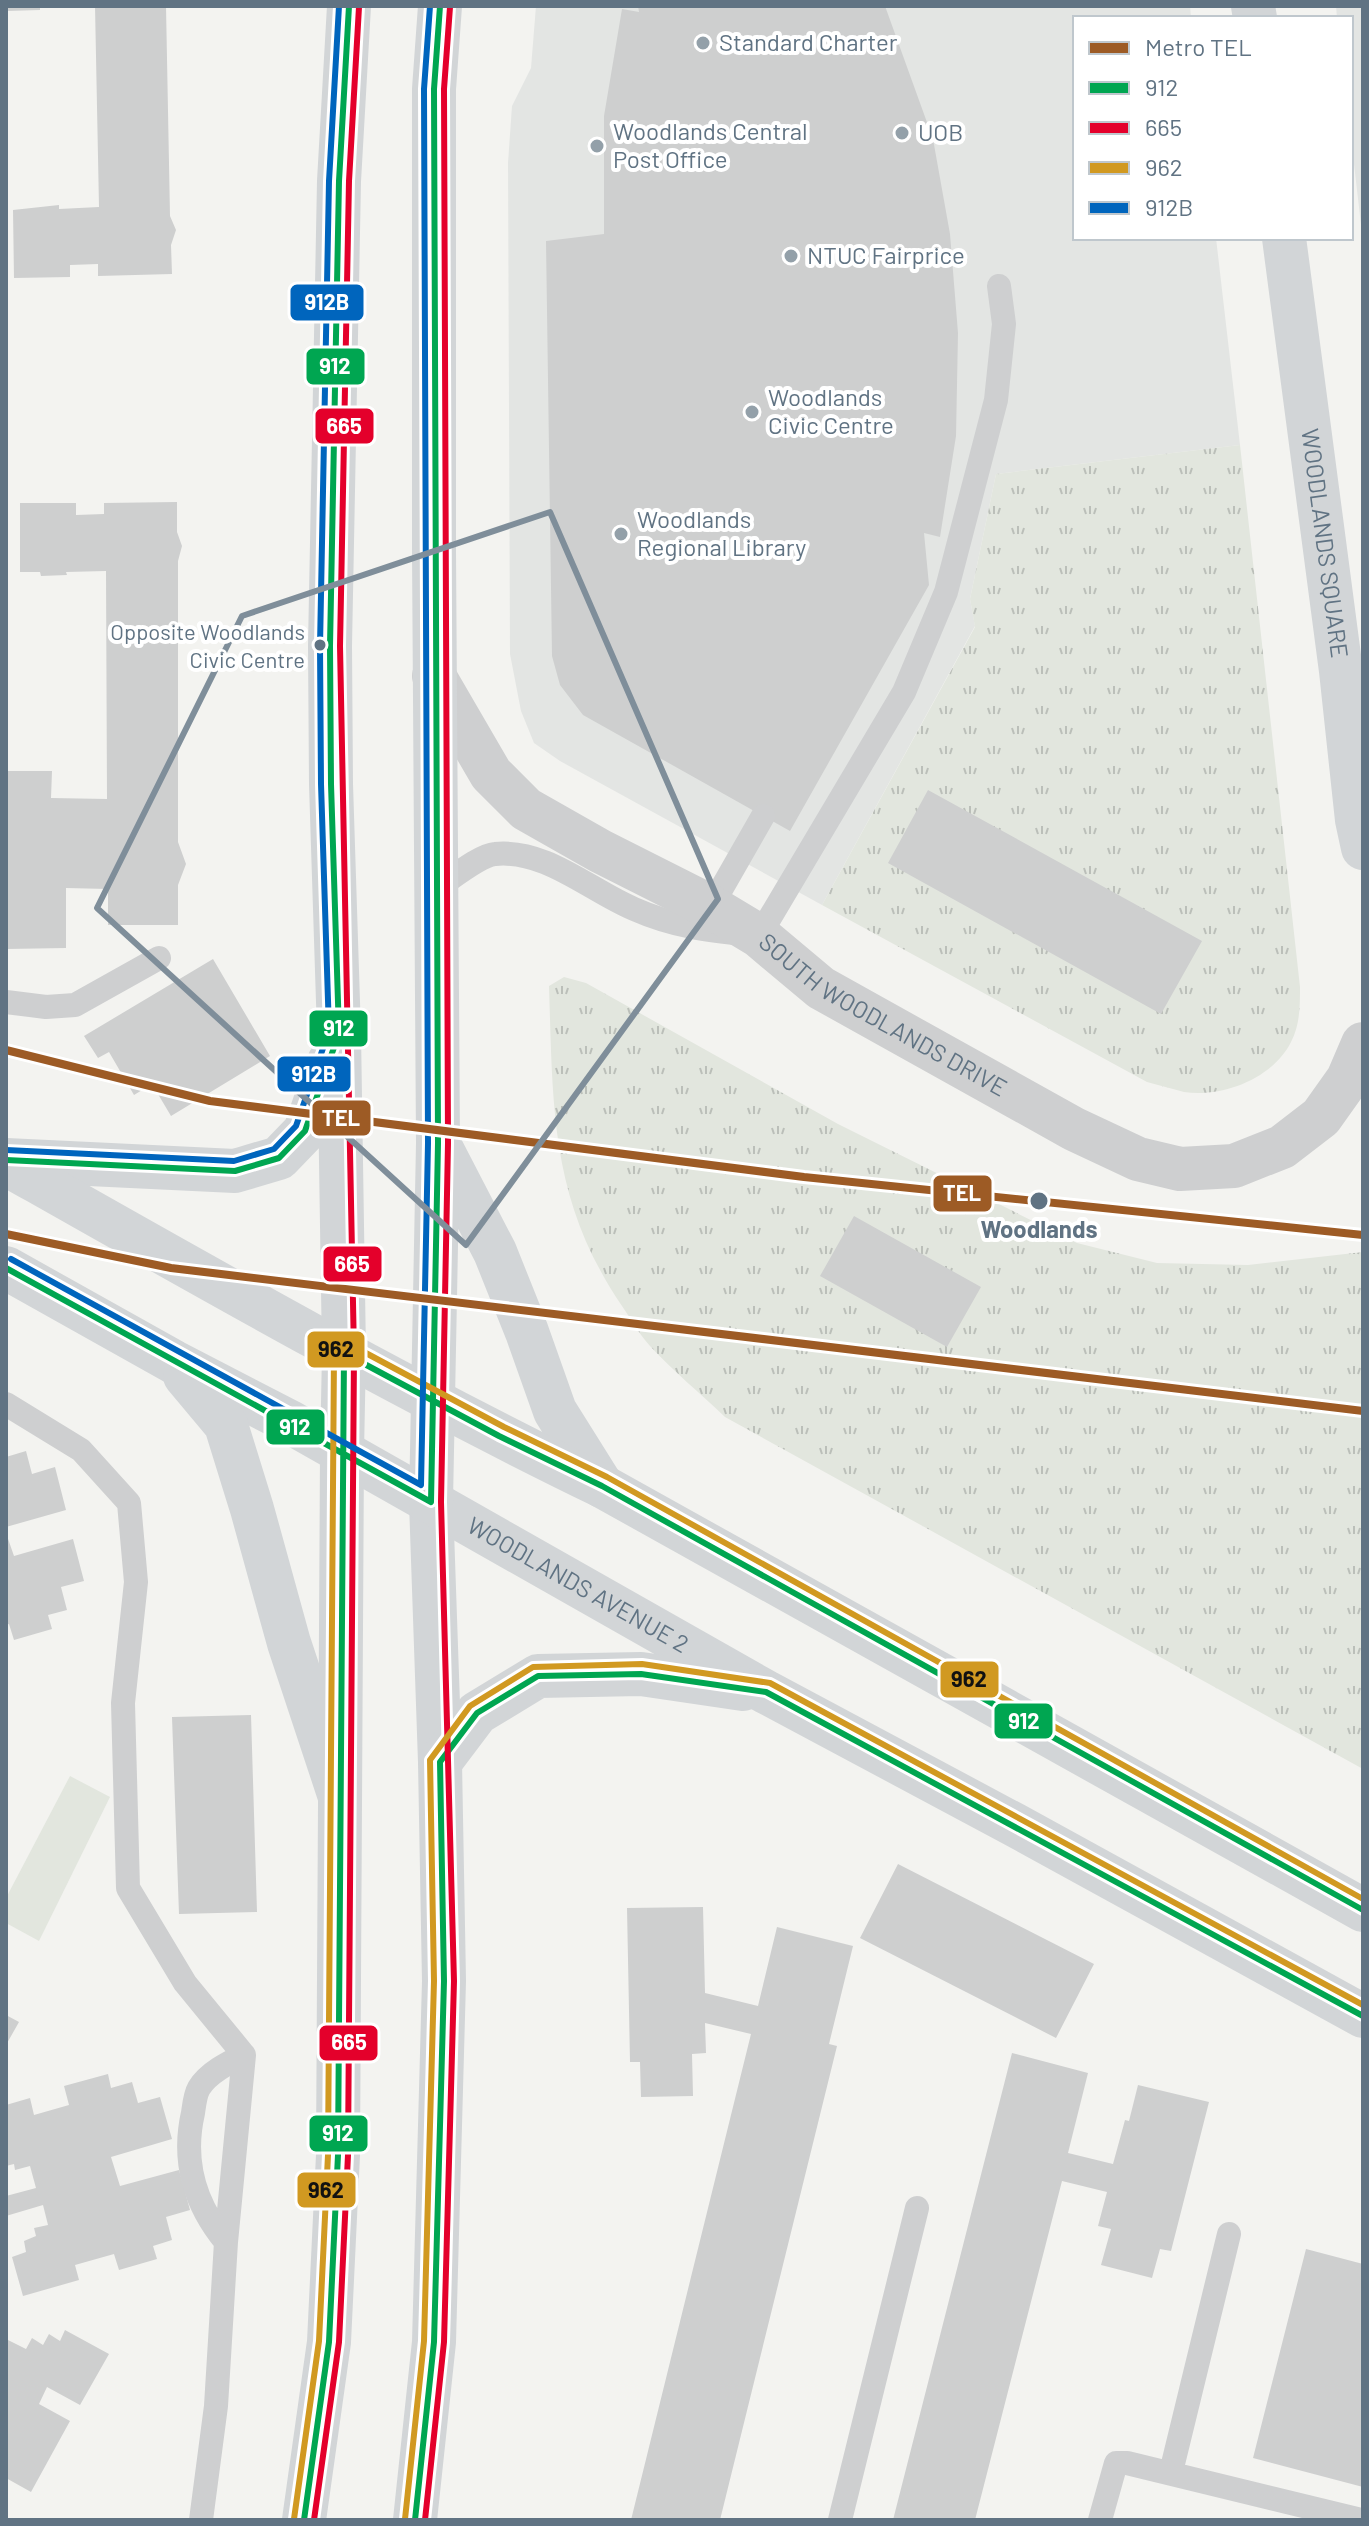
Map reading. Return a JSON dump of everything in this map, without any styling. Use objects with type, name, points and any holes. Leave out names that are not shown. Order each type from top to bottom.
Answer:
[{"type":"main road","points":[[304,2520],[329,2342],[336,2202],[341,1931],[339,1794],[344,1353],[330,646],[339,181],[349,6]]},
{"type":"main road","points":[[415,2520],[434,2342],[444,1981],[431,1502],[438,1143],[434,89],[440,6]]},
{"type":"main road","name":"WOODLANDS SQUARE","points":[[1284,240],[1363,848]]},
{"type":"main road","points":[[6,1162],[235,1171],[279,1158],[305,1131],[339,1033]]},
{"type":"main road","points":[[438,1143],[495,1252],[555,1411],[602,1486]]},
{"type":"main road","points":[[6,1162],[344,1353],[602,1486],[1363,1910]]},
{"type":"main road","name":"WOODLANDS AVENUE 2","points":[[6,1268],[342,1452],[766,1692],[1363,2016]]},
{"type":"main road","points":[[174,1362],[226,1425],[289,1643],[339,1794]]},
{"type":"main road","points":[[440,1762],[477,1713],[538,1676],[641,1674],[766,1692]]},
{"type":"street","name":"SOUTH WOODLANDS DRIVE","points":[[434,676],[491,774],[526,809],[600,851],[711,907],[759,936],[821,988],[1048,1115],[1138,1159],[1180,1169],[1234,1166],[1282,1147],[1321,1117],[1348,1079],[1363,1044]]},
{"type":"lane","points":[[437,888],[491,854],[524,854],[633,909],[689,929],[759,936],[904,692],[946,592],[996,400],[1004,324],[999,286]]},
{"type":"lane","points":[[711,907],[763,816]]},
{"type":"lane","points":[[6,1002],[46,1007],[75,1005],[159,958]]},
{"type":"lane","points":[[6,1404],[81,1450],[129,1503],[136,1582],[123,1703],[128,1888],[185,1983],[244,2055],[226,2242],[216,2406],[201,2520]]},
{"type":"lane","points":[[226,2242],[207,2220],[191,2179],[190,2124],[198,2089],[221,2066],[244,2055]]},
{"type":"lane","points":[[840,2520],[917,2208]]},
{"type":"lane","points":[[1171,2472],[1229,2234]]},
{"type":"lane","points":[[1100,2520],[1116,2463],[1171,2472],[1361,2520]]},
{"type":"highlighted area","points":[[550,512],[718,899],[466,1245],[97,908],[242,616]]},
{"type":"shaded area","name":"Woodlands Civic Centre","points":[[536,6],[1190,6],[1191,16],[1073,16],[1073,240],[1216,240],[1240,445],[996,474],[970,599],[975,626],[822,905],[560,761],[534,743],[521,711],[510,654],[508,163],[512,106],[531,68]]},
{"type":"shaded area","points":[[1336,6],[1363,6],[1363,242],[1353,155],[1353,16],[1337,16]]},
{"type":"green space","points":[[1240,445],[1300,1008],[1291,1042],[1283,1055],[1260,1075],[1215,1092],[1184,1092],[1147,1082],[822,905],[975,627],[970,599],[996,474]]},
{"type":"green space","points":[[564,977],[586,983],[838,1124],[1077,1243],[1157,1263],[1248,1265],[1363,1252],[1363,1769],[725,1417],[659,1355],[639,1331],[598,1267],[568,1190],[555,1113],[549,986]]},
{"type":"green space","points":[[70,1776],[110,1797],[39,1941],[6,1923],[6,1898]]},
{"type":"building","points":[[6,6],[40,6],[40,10],[6,11]]},
{"type":"building","points":[[95,6],[166,6],[170,216],[176,230],[171,245],[172,274],[98,276],[98,264],[70,265],[70,277],[14,278],[13,210],[59,205],[59,209],[99,207]]},
{"type":"building","name":"Woodlands Civic Centre","points":[[638,6],[885,6],[933,139],[950,234],[958,333],[956,436],[940,537],[924,533],[929,585],[790,831],[583,715],[560,685],[552,656],[546,241],[604,234],[604,116],[622,9],[639,12]]},
{"type":"building","points":[[177,502],[177,532],[182,546],[178,561],[178,842],[186,864],[178,885],[178,925],[108,925],[108,889],[66,888],[66,948],[6,949],[7,771],[52,771],[51,798],[107,799],[106,571],[41,576],[40,572],[20,572],[20,503],[76,503],[76,515],[104,514],[104,503]]},
{"type":"building","points":[[928,790],[1202,941],[1161,1014],[888,863]]},
{"type":"building","points":[[213,959],[270,1056],[171,1116],[152,1084],[134,1095],[109,1052],[98,1058],[84,1036]]},
{"type":"building","points":[[854,1216],[981,1287],[947,1347],[820,1276]]},
{"type":"building","points":[[26,1451],[32,1474],[55,1467],[66,1510],[6,1527],[6,1457]]},
{"type":"building","points":[[6,1533],[14,1556],[73,1539],[84,1581],[61,1587],[67,1610],[48,1615],[52,1629],[14,1640],[9,1624],[6,1625]]},
{"type":"building","points":[[251,1715],[257,1912],[179,1914],[172,1717]]},
{"type":"building","points":[[898,1864],[1094,1964],[1056,2038],[860,1938]]},
{"type":"building","points":[[703,1907],[705,1993],[758,2006],[777,1927],[853,1946],[829,2044],[837,2046],[720,2520],[631,2520],[751,2034],[705,2023],[706,2053],[692,2054],[693,2096],[641,2097],[640,2062],[630,2062],[627,1908]]},
{"type":"building","points":[[6,2015],[19,2022],[6,2045]]},
{"type":"building","points":[[1012,2053],[1088,2073],[1068,2153],[1113,2164],[1138,2085],[1209,2102],[1171,2251],[1160,2249],[1152,2278],[1101,2265],[1111,2229],[1098,2226],[1107,2192],[1062,2181],[975,2520],[893,2520]]},
{"type":"building","points":[[108,2074],[111,2088],[132,2082],[138,2103],[160,2097],[172,2139],[111,2157],[120,2186],[179,2170],[190,2210],[166,2217],[172,2240],[153,2246],[157,2259],[119,2270],[114,2254],[75,2265],[79,2280],[23,2296],[12,2257],[26,2252],[24,2241],[36,2236],[34,2228],[48,2225],[43,2205],[6,2216],[6,2196],[36,2188],[30,2166],[15,2170],[14,2164],[6,2166],[6,2105],[30,2098],[34,2115],[69,2105],[64,2086]]},
{"type":"building","points":[[1306,2249],[1363,2264],[1363,2487],[1253,2458]]},
{"type":"building","points":[[65,2330],[109,2354],[80,2405],[47,2387],[39,2404],[70,2421],[31,2492],[6,2478],[6,2339],[26,2349],[32,2338],[43,2345],[49,2334],[60,2341]]},
{"type":"metro line","name":"TEL","points":[[6,1050],[210,1101],[804,1177],[1363,1235]]},
{"type":"metro line","name":"TEL","points":[[6,1234],[171,1268],[1363,1411]]},
{"type":"transit line","name":"912B","points":[[6,1150],[234,1161],[274,1149],[296,1126],[329,1031],[320,646],[329,181],[339,6]]},
{"type":"transit line","name":"912","points":[[6,1160],[235,1171],[279,1158],[305,1131],[339,1033],[330,646],[339,181],[349,6]]},
{"type":"transit line","name":"912B","points":[[11,1259],[421,1485],[428,1143],[424,89],[430,6]]},
{"type":"transit line","name":"912","points":[[6,1268],[431,1502],[438,1143],[434,89],[440,6]]},
{"type":"transit line","name":"665","points":[[314,2520],[339,2342],[348,2155],[354,1353],[340,646],[349,181],[359,7]]},
{"type":"transit line","name":"665","points":[[425,2520],[444,2342],[454,1981],[441,1502],[448,1143],[444,89],[450,7]]},
{"type":"transit line","name":"962","points":[[294,2519],[319,2341],[328,2155],[334,1353],[339,1344],[349,1344],[504,1427],[607,1477],[1363,1899]]},
{"type":"transit line","name":"912","points":[[304,2520],[329,2342],[338,2155],[344,1353],[499,1436],[602,1486],[1363,1910]]},
{"type":"transit line","name":"962","points":[[405,2519],[424,2341],[434,1981],[430,1760],[470,1706],[533,1667],[642,1664],[770,1683],[1363,2005]]},
{"type":"transit line","name":"912","points":[[415,2520],[434,2342],[444,1981],[440,1762],[477,1713],[538,1676],[641,1674],[766,1692],[1363,2016]]},
{"type":"place","name":"Standard Charter","points":[[703,43]]},
{"type":"place","name":"UOB","points":[[902,133]]},
{"type":"place","name":"Woodlands Central Post Office","points":[[597,146]]},
{"type":"place","name":"NTUC Fairprice","points":[[791,256]]},
{"type":"place","name":"Woodlands Civic Centre","points":[[752,412]]},
{"type":"place","name":"Woodlands Regional Library","points":[[621,534]]},
{"type":"place","name":"Opposite Woodlands Civic Centre","points":[[320,645]]},
{"type":"place","name":"Woodlands","points":[[1039,1201]]}]
